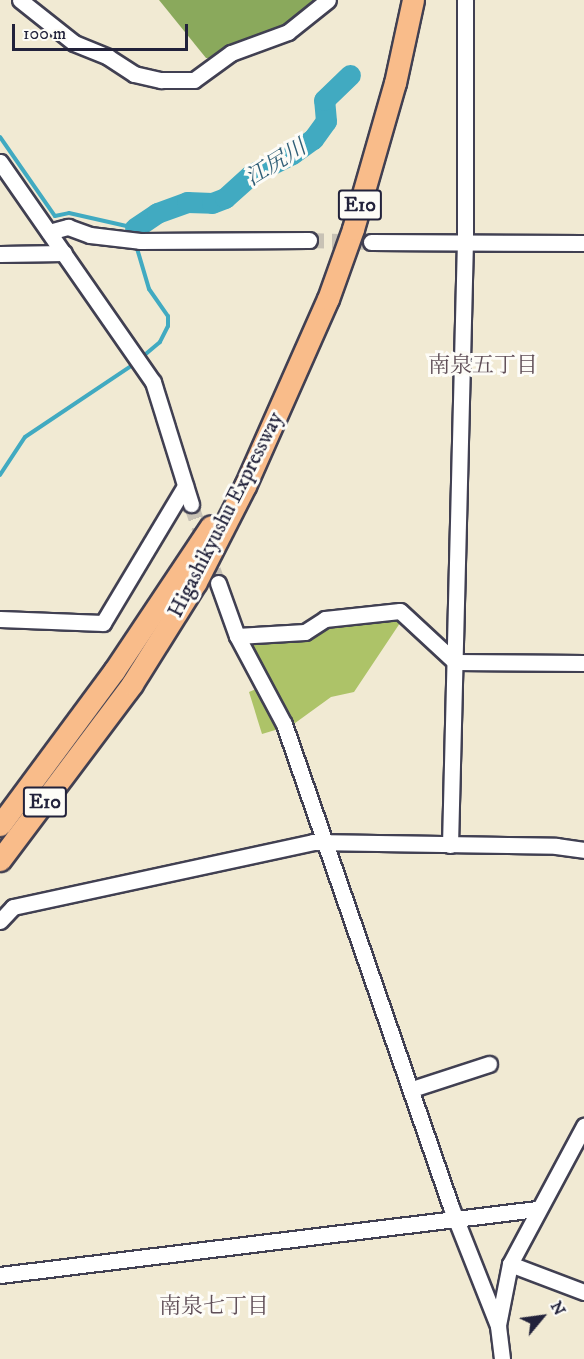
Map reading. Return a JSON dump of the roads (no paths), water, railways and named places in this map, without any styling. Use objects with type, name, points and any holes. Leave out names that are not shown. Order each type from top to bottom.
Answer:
[{"type":"highway","name":"Higashikyushu Expressway","points":[[0,860],[90,743],[165,633],[225,526],[328,299],[352,229],[395,83],[413,0]]},
{"type":"highway","name":"Higashikyushu Expressway","points":[[0,825],[153,614],[283,402]]},
{"type":"street","points":[[21,0],[74,43],[108,57],[134,74],[161,80],[194,81],[231,53],[288,32],[328,0]]},
{"type":"street","points":[[450,845],[465,242],[465,0]]},
{"type":"street","points":[[0,162],[153,382],[191,504]]},
{"type":"street","points":[[49,232],[68,227],[90,235],[140,241],[309,240]]},
{"type":"street","points":[[371,242],[584,243]]},
{"type":"street","points":[[0,254],[64,254]]},
{"type":"street","points":[[0,619],[103,623],[185,486]]},
{"type":"street","points":[[218,583],[237,636],[284,724],[411,1089],[498,1326],[502,1359]]},
{"type":"street","points":[[237,636],[305,632],[325,618],[400,611],[455,662],[584,663]]},
{"type":"street","points":[[0,921],[13,907],[325,842],[584,850]]},
{"type":"street","points":[[411,1089],[489,1064]]},
{"type":"street","points":[[498,1326],[510,1264],[537,1209],[577,1154],[584,1126]]},
{"type":"street","points":[[1,1272],[537,1209]]},
{"type":"street","points":[[510,1264],[584,1292]]},
{"type":"waterway","name":"江尻川","points":[[135,228],[157,213],[187,202],[212,203],[225,198],[252,174],[292,154],[313,139],[326,121],[324,100],[350,75]]},
{"type":"waterway","points":[[0,137],[55,216],[69,213],[135,228],[135,238]]},
{"type":"waterway","points":[[136,245],[149,289],[168,316],[168,326],[160,342],[140,359]]},
{"type":"waterway","points":[[0,475],[25,437],[134,364]]},
{"type":"tunnel","points":[[309,240],[371,242]]},
{"type":"tunnel","points":[[191,504],[218,583]]},
{"type":"district","name":"南泉五丁目","points":[[483,366]]},
{"type":"district","name":"南泉七丁目","points":[[214,1307]]}]
